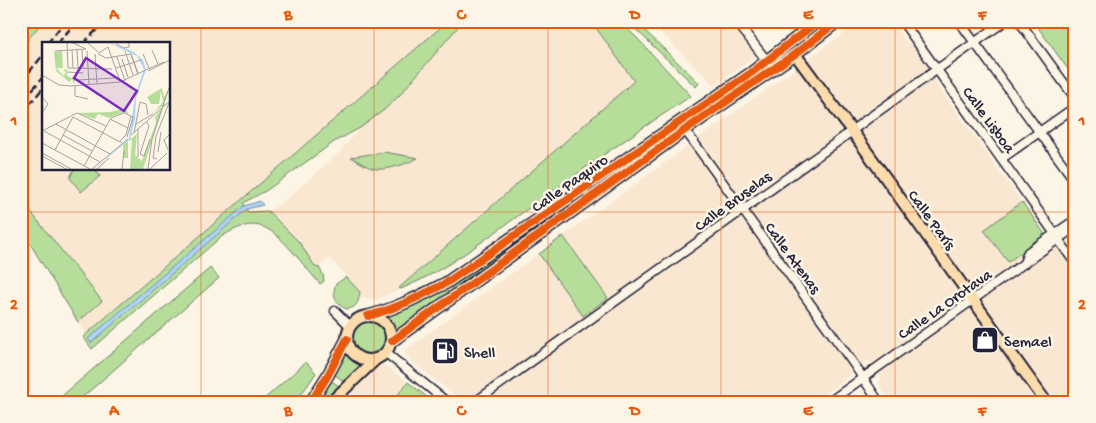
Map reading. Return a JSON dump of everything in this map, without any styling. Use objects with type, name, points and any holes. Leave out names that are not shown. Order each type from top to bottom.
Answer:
[{"type":"main road","name":"Calle Paquiro","points":[[368,316],[405,303],[446,283],[767,61],[818,21]]},
{"type":"main road","name":"Calle Paquiro","points":[[392,341],[838,21]]},
{"type":"main road","points":[[777,53],[794,54],[802,34]]},
{"type":"main road","name":"Calle París","points":[[794,54],[852,131],[1046,402]]},
{"type":"main road","points":[[311,402],[347,339],[350,326],[360,318],[375,316],[388,326],[392,341],[386,353],[364,368],[336,400]]},
{"type":"main road","points":[[347,339],[350,349],[356,356],[365,360],[375,360]]},
{"type":"street","points":[[736,21],[767,61]]},
{"type":"street","points":[[795,21],[802,34]]},
{"type":"street","name":"Calle Lisboa","points":[[902,21],[1075,263]]},
{"type":"street","points":[[959,21],[1075,180]]},
{"type":"street","name":"Calle Bruselas","points":[[475,402],[1005,21]]},
{"type":"street","points":[[1019,21],[1075,98]]},
{"type":"street","points":[[1001,159],[1075,106]]},
{"type":"street","name":"Calle Atenas","points":[[685,130],[879,402]]},
{"type":"street","points":[[1057,237],[1075,220]]},
{"type":"street","points":[[1057,237],[1075,227]]},
{"type":"street","name":"Calle La Orotava","points":[[829,402],[1024,263],[1028,252],[1057,237]]},
{"type":"street","points":[[335,311],[350,326]]},
{"type":"street","points":[[386,353],[447,402]]},
{"type":"shaded area","points":[[21,21],[448,21],[86,334],[29,242],[21,220]]},
{"type":"shaded area","points":[[463,21],[591,21],[660,116],[454,262],[426,278],[379,299],[360,298],[360,292],[330,258],[317,268],[268,211],[282,203],[340,152],[360,128],[399,96]]},
{"type":"shaded area","points":[[649,21],[734,21],[758,54],[715,86]]},
{"type":"shaded area","points":[[861,21],[891,21],[908,44],[911,43],[928,67],[938,86],[1049,240],[1075,222],[1075,402],[889,402],[879,385],[881,378],[870,361],[865,362],[849,373],[846,379],[814,402],[463,402],[410,360],[404,351]]},
{"type":"shaded area","points":[[383,365],[433,402],[347,402],[357,387],[378,366]]},
{"type":"green space","points":[[21,21],[43,21],[21,48]]},
{"type":"green space","points":[[448,21],[463,21],[399,96],[384,110],[360,128],[334,142],[267,190],[243,203],[248,212],[268,211],[299,242],[314,265],[317,268],[319,267],[324,281],[320,284],[292,251],[268,229],[252,225],[243,227],[221,237],[92,349],[83,337]]},
{"type":"green space","points":[[591,21],[619,21],[691,96],[468,251],[436,272],[401,289],[399,288],[634,81]]},
{"type":"green space","points":[[627,21],[635,21],[699,83],[696,87]]},
{"type":"green space","points":[[1049,21],[1075,21],[1075,79],[1039,29]]},
{"type":"green space","points":[[384,152],[418,158],[387,169],[376,169],[366,166],[351,157]]},
{"type":"green space","points":[[74,170],[96,170],[100,176],[81,192],[70,178]]},
{"type":"green space","points":[[589,187],[592,191],[453,290],[450,285]]},
{"type":"green space","points":[[21,200],[102,301],[78,322],[29,242],[21,220]]},
{"type":"green space","points":[[1022,202],[1044,233],[1044,236],[1008,262],[984,230]]},
{"type":"green space","points":[[563,236],[608,298],[583,316],[539,254]]},
{"type":"green space","points":[[210,268],[219,278],[77,402],[55,402]]},
{"type":"green space","points":[[346,277],[360,292],[357,304],[347,309],[337,302],[334,296],[336,284]]},
{"type":"green space","points":[[445,287],[449,294],[397,334],[394,325],[386,315]]},
{"type":"green space","points":[[369,321],[376,322],[381,326],[385,331],[385,345],[381,350],[376,354],[369,355],[362,354],[357,350],[353,345],[352,338],[353,331],[357,326],[362,322]]},
{"type":"green space","points":[[345,352],[354,362],[361,365],[345,382],[335,375]]},
{"type":"green space","points":[[306,362],[316,373],[296,402],[261,402]]},
{"type":"green space","points":[[331,381],[341,387],[328,402],[318,402]]},
{"type":"green space","points":[[408,382],[433,402],[392,402]]},
{"type":"water","points":[[260,201],[263,205],[247,209],[91,343],[88,339],[244,206]]},
{"type":"railway","points":[[49,42],[65,21]]},
{"type":"railway","points":[[59,42],[77,21]]},
{"type":"railway","points":[[85,42],[105,21]]},
{"type":"railway","points":[[21,82],[42,56]]},
{"type":"railway","points":[[32,90],[42,78]]},
{"type":"railway","points":[[21,114],[42,89]]},
{"type":"cycle path","points":[[368,316],[398,306],[446,283],[751,73],[818,21]]},
{"type":"cycle path","points":[[392,341],[685,130],[795,54],[838,21]]},
{"type":"cycle path","points":[[311,402],[347,339]]},
{"type":"place","name":"Semael","points":[[985,340]]},
{"type":"place","name":"Shell","points":[[445,351]]}]
